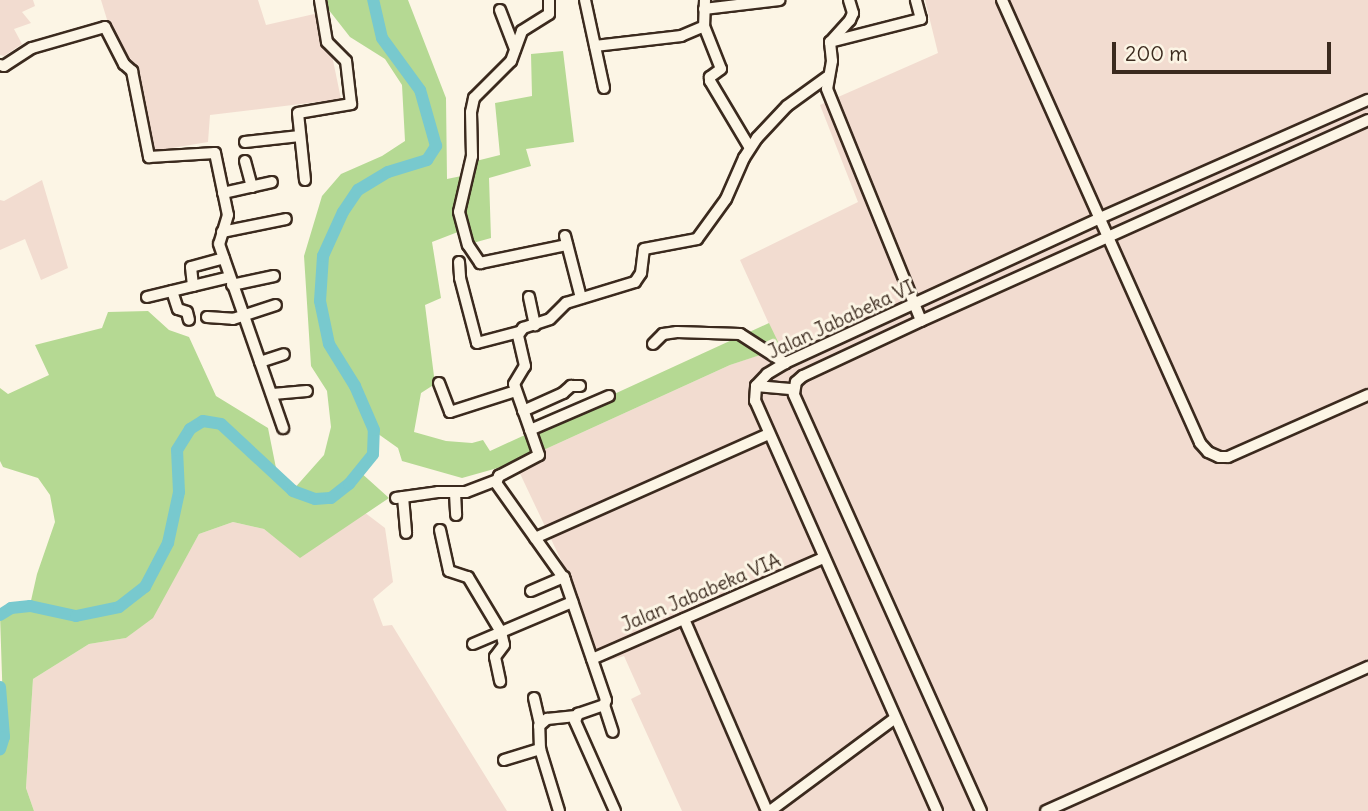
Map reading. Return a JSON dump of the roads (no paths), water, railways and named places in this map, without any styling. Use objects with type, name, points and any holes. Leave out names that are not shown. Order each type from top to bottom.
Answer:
[{"type":"street","points":[[305,180],[300,111],[351,104],[346,61],[327,42],[320,0]]},
{"type":"street","points":[[549,0],[549,14],[522,31],[507,68],[486,86],[472,104],[472,156],[460,198],[461,227],[472,253],[484,264],[566,240],[581,298]]},
{"type":"street","points":[[585,0],[604,88]]},
{"type":"street","points":[[750,148],[710,81],[721,65],[704,26],[704,4],[779,0]]},
{"type":"street","points":[[849,0],[853,13],[850,20],[830,42],[832,61],[827,77],[832,106],[921,321]]},
{"type":"street","points":[[830,42],[919,20],[922,15],[916,0]]},
{"type":"street","points":[[1002,0],[1200,443],[1212,456],[1228,457],[1368,395]]},
{"type":"street","points":[[500,10],[515,49]]},
{"type":"street","points":[[595,46],[681,36],[704,26]]},
{"type":"street","points":[[0,65],[4,66],[32,48],[105,27],[124,64],[132,71],[149,157],[214,151],[228,215],[219,242],[283,428]]},
{"type":"street","points":[[459,262],[460,278],[477,343],[519,332],[554,317],[566,303],[638,280],[642,252],[648,247],[688,243],[697,239],[730,192],[750,148],[787,106],[827,77]]},
{"type":"street","name":"Jalan Jababeka VI","points":[[937,811],[769,434],[755,401],[756,386],[767,374],[785,363],[1101,218],[1368,100]]},
{"type":"street","name":"Jalan Jababeka VI","points":[[793,390],[803,376],[1368,120]]},
{"type":"street","points":[[245,142],[300,136]]},
{"type":"street","points":[[245,161],[252,187]]},
{"type":"street","points":[[223,193],[272,182]]},
{"type":"street","points":[[222,232],[286,219]]},
{"type":"street","points":[[193,286],[191,267],[224,258]]},
{"type":"street","points":[[147,297],[193,286],[274,276]]},
{"type":"street","points":[[172,291],[178,309],[187,312],[189,320]]},
{"type":"street","points":[[529,297],[535,325]]},
{"type":"street","points":[[207,317],[233,319],[275,305]]},
{"type":"street","points":[[406,533],[399,498],[438,492],[466,492],[495,481],[538,456],[514,381],[524,366],[519,332]]},
{"type":"street","points":[[653,344],[663,334],[677,332],[740,334],[750,337],[785,363]]},
{"type":"street","points":[[260,362],[284,354]]},
{"type":"street","points":[[439,383],[450,412],[516,391]]},
{"type":"street","points":[[523,411],[563,393],[571,386],[580,386]]},
{"type":"street","points":[[756,386],[793,390],[981,811]]},
{"type":"street","points":[[273,394],[307,390]]},
{"type":"street","points":[[531,432],[609,396]]},
{"type":"street","points":[[535,538],[769,434]]},
{"type":"street","points":[[495,481],[564,577],[606,700],[604,705],[614,732]]},
{"type":"street","points":[[455,493],[456,515]]},
{"type":"street","points":[[440,530],[449,571],[468,577],[501,632],[504,645],[495,654],[500,681]]},
{"type":"street","name":"Jalan Jababeka VIA","points":[[592,659],[823,558]]},
{"type":"street","points":[[531,591],[564,577]]},
{"type":"street","points":[[473,644],[572,602]]},
{"type":"street","points":[[684,619],[769,811],[895,718]]},
{"type":"street","points":[[1046,811],[1368,667]]},
{"type":"street","points":[[534,698],[540,723],[540,749],[559,811]]},
{"type":"street","points":[[540,723],[576,716],[604,705]]},
{"type":"street","points":[[576,716],[581,736],[615,811]]},
{"type":"street","points":[[504,760],[540,749]]},
{"type":"waterway","points":[[0,615],[11,608],[30,606],[76,616],[119,607],[145,587],[168,543],[179,492],[177,450],[190,429],[203,421],[221,424],[293,491],[315,499],[331,498],[349,484],[373,454],[374,430],[355,386],[329,344],[320,301],[323,256],[343,212],[358,190],[388,172],[427,160],[436,146],[420,90],[382,38],[373,0]]},
{"type":"waterway","points":[[0,687],[4,737],[0,749]]}]
